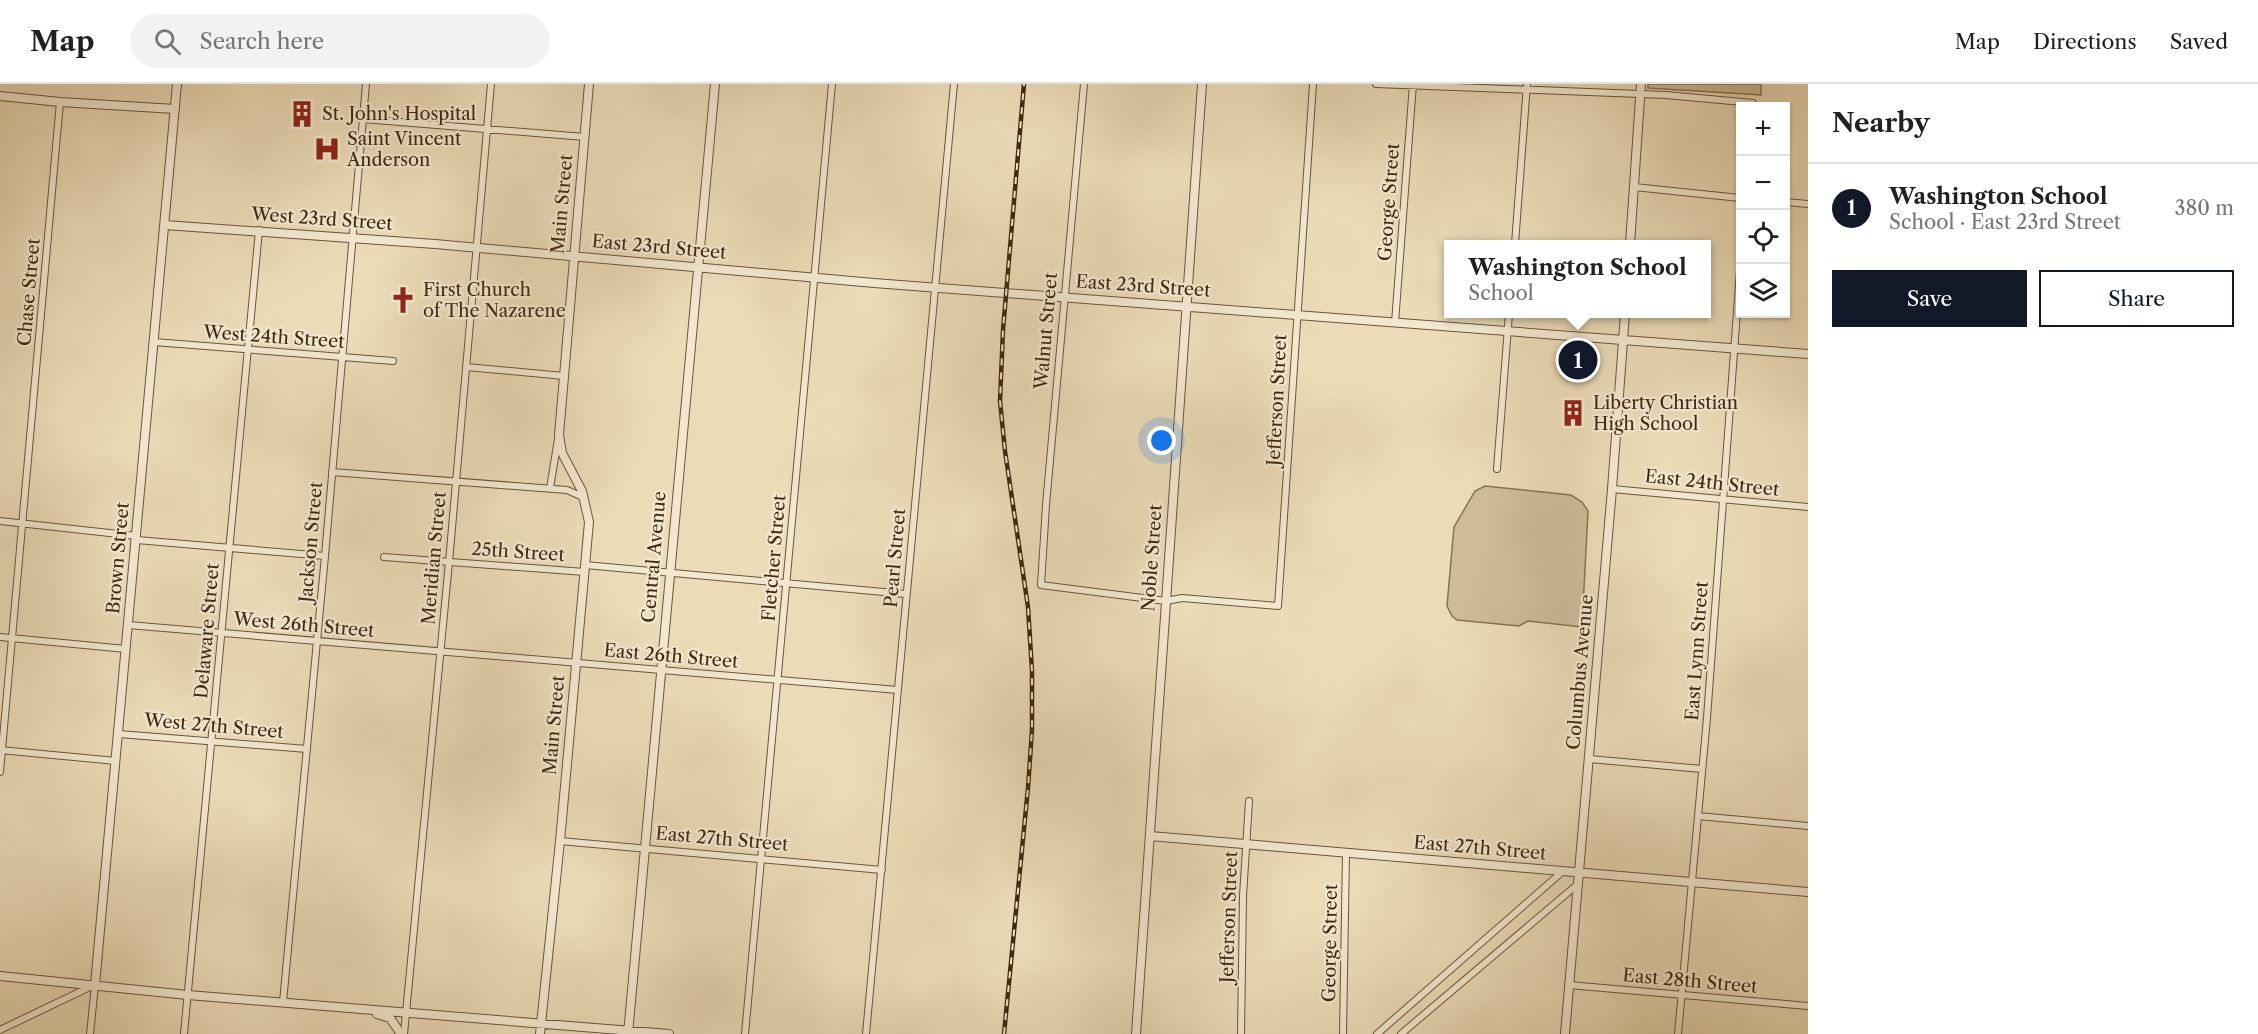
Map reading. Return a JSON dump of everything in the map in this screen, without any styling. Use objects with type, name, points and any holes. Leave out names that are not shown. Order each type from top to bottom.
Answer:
[{"type":"street","name":"Brown Street","points":[[90,1034],[177,84]]},
{"type":"street","name":"Jackson Street","points":[[284,1002],[366,84]]},
{"type":"street","name":"Meridian Street","points":[[403,1034],[449,562],[491,84]]},
{"type":"street","name":"Main Street","points":[[550,488],[559,435],[589,84]]},
{"type":"street","name":"Central Avenue","points":[[628,1033],[715,84]]},
{"type":"street","name":"Fletcher Street","points":[[745,1034],[832,84]]},
{"type":"street","name":"Pearl Street","points":[[866,1034],[954,84]]},
{"type":"street","name":"Walnut Street","points":[[1084,84],[1040,581],[1044,587],[1166,601]]},
{"type":"street","name":"Noble Street","points":[[1136,1034],[1202,84]]},
{"type":"street","name":"Jefferson Street","points":[[1166,601],[1182,598],[1278,606],[1313,84]]},
{"type":"street","points":[[1376,84],[1527,87],[1736,103]]},
{"type":"street","points":[[1630,240],[1641,84]]},
{"type":"street","name":"George Street","points":[[1395,323],[1413,85]]},
{"type":"street","points":[[1515,240],[1527,87]]},
{"type":"street","points":[[0,96],[175,109]]},
{"type":"street","name":"Chase Street","points":[[0,772],[60,102]]},
{"type":"street","points":[[363,119],[585,137]]},
{"type":"street","points":[[1634,187],[1736,198]]},
{"type":"street","points":[[1790,202],[1808,204]]},
{"type":"street","name":"West 23rd Street","points":[[165,225],[259,230],[477,248]]},
{"type":"street","name":"Delaware Street","points":[[184,1034],[259,230]]},
{"type":"street","name":"East 23rd Street","points":[[477,248],[815,278],[1808,354]]},
{"type":"street","points":[[1497,469],[1509,318]]},
{"type":"street","name":"Columbus Avenue","points":[[1565,1034],[1625,318]]},
{"type":"street","name":"East Lynn Street","points":[[1678,1034],[1702,769],[1737,318]]},
{"type":"street","name":"West 24th Street","points":[[154,342],[393,361]]},
{"type":"street","points":[[466,367],[564,376]]},
{"type":"street","name":"Main Street","points":[[540,1034],[589,522],[584,497],[562,453],[559,435]]},
{"type":"street","points":[[332,472],[571,490],[584,497]]},
{"type":"street","name":"East 24th Street","points":[[1612,489],[1808,507]]},
{"type":"street","points":[[0,521],[229,548],[325,556]]},
{"type":"street","name":"25th Street","points":[[384,557],[670,573],[906,594]]},
{"type":"street","name":"West 26th Street","points":[[128,625],[440,652]]},
{"type":"street","points":[[0,637],[126,649]]},
{"type":"street","name":"East 26th Street","points":[[440,652],[898,690]]},
{"type":"street","name":"West 27th Street","points":[[119,734],[307,749]]},
{"type":"street","points":[[1,750],[116,761]]},
{"type":"street","points":[[1589,759],[1702,769]]},
{"type":"street","name":"Jefferson Street","points":[[1241,1034],[1249,801]]},
{"type":"street","points":[[1698,816],[1808,826]]},
{"type":"street","name":"East 27th Street","points":[[1150,836],[1808,892]]},
{"type":"street","name":"East 27th Street","points":[[560,841],[882,870]]},
{"type":"street","name":"George Street","points":[[1343,1034],[1346,853]]},
{"type":"street","points":[[1377,1034],[1562,872]]},
{"type":"street","points":[[1401,1034],[1578,884]]},
{"type":"street","points":[[0,976],[188,995],[628,1033],[669,1034]]},
{"type":"street","points":[[0,1030],[95,985]]},
{"type":"street","name":"East 28th Street","points":[[1569,985],[1808,1006]]},
{"type":"street","points":[[356,1008],[390,1018],[403,1034]]},
{"type":"shaded area","points":[[1648,84],[1761,84],[1761,95],[1648,88]]},
{"type":"shaded area","points":[[1485,486],[1571,495],[1582,502],[1588,511],[1582,627],[1528,621],[1519,626],[1457,620],[1452,616],[1447,606],[1454,527],[1475,491]]},
{"type":"railway","points":[[1004,1034],[1032,730],[1032,671],[1028,607],[1000,401],[1003,330],[1024,84]]},
{"type":"place","name":"St. John's Hospital","points":[[302,114]]},
{"type":"place","name":"Saint Vincent Anderson","points":[[327,149]]},
{"type":"place","name":"First Church of The Nazarene","points":[[403,300]]},
{"type":"place","name":"Washington School","points":[[1578,360]]},
{"type":"place","name":"Liberty Christian High School","points":[[1573,413]]}]
